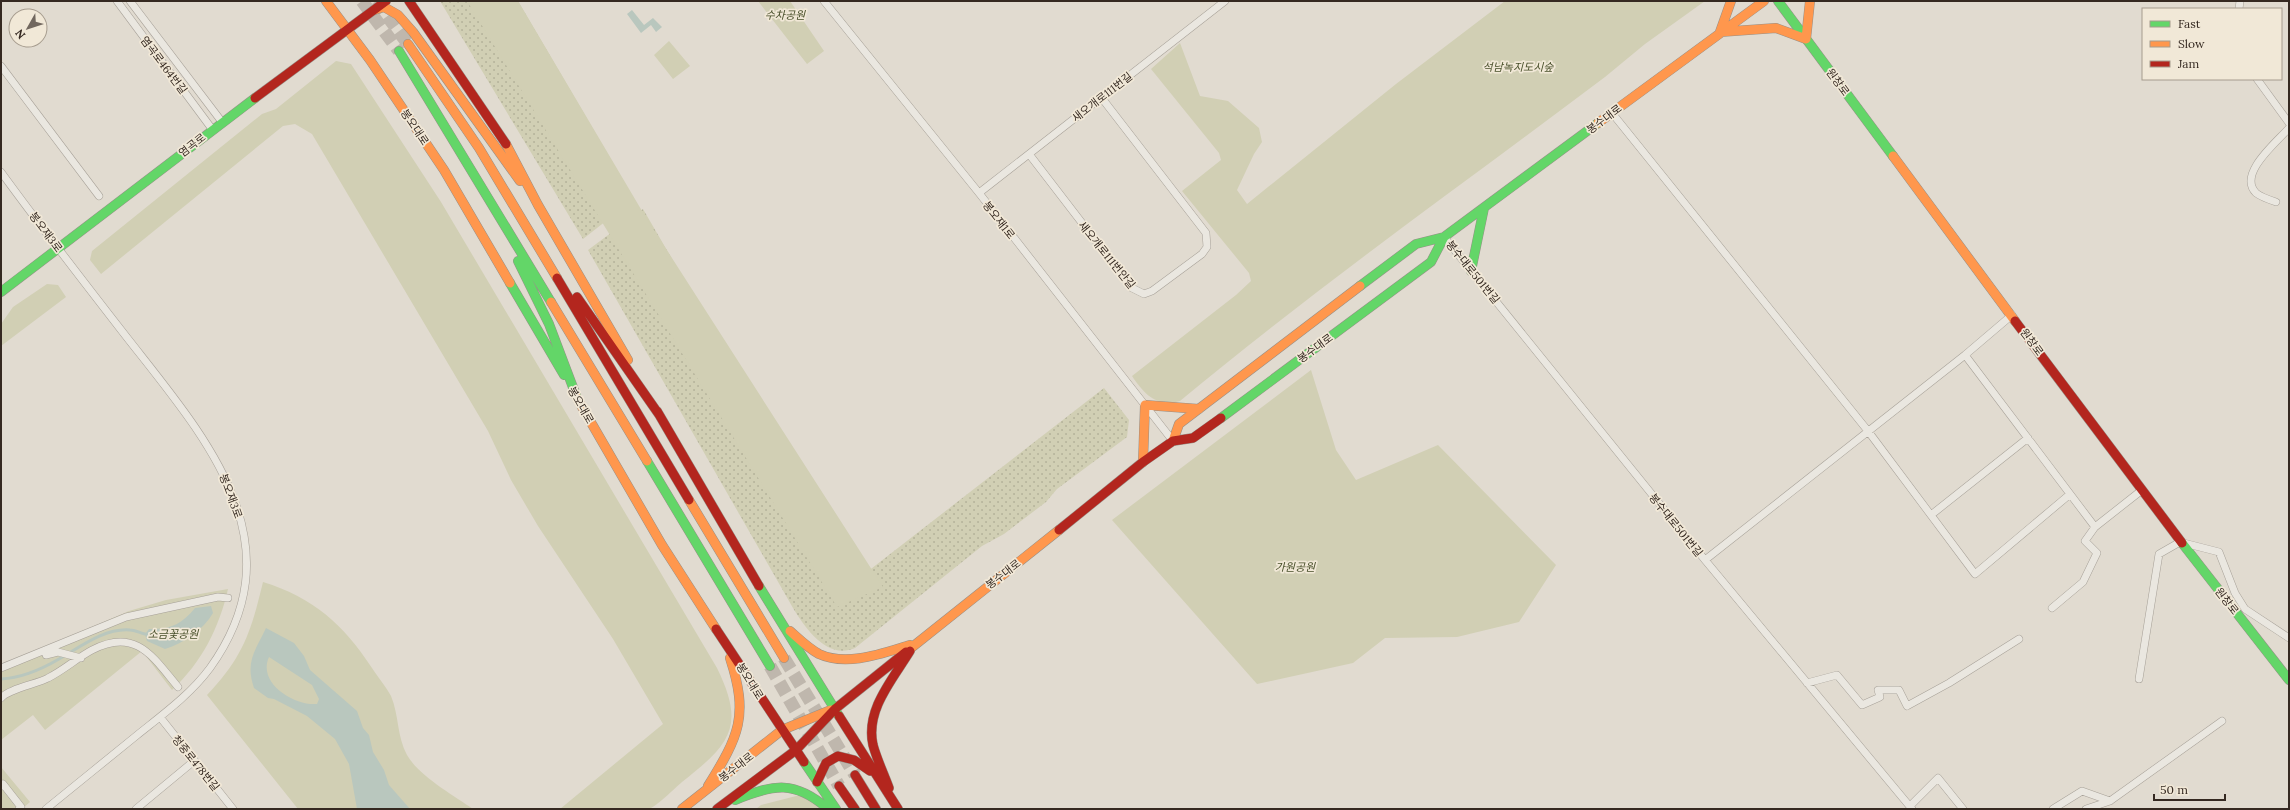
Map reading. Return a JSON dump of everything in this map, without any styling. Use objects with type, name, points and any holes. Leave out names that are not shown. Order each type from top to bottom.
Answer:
[{"type":"main road","name":"봉오대로","points":[[326,1],[444,170],[662,545],[782,730],[836,809]]},
{"type":"main road","name":"염곡로","points":[[1,292],[212,129],[386,1]]},
{"type":"main road","points":[[409,1],[504,141],[538,205],[782,625],[876,776],[896,805]]},
{"type":"main road","points":[[1731,1],[1720,32],[1776,28],[1806,38],[1810,1]]},
{"type":"main road","name":"봉수대로","points":[[1172,441],[1179,424],[1416,244],[1444,237],[1764,1]]},
{"type":"main road","name":"원창로","points":[[1778,1],[2180,542],[2289,680]]},
{"type":"main road","points":[[374,10],[384,7],[398,15],[414,32],[494,147],[538,205]]},
{"type":"main road","points":[[408,44],[479,148],[560,272],[660,416]]},
{"type":"main road","points":[[399,51],[474,173],[770,666]]},
{"type":"main road","points":[[479,148],[784,658]]},
{"type":"main road","points":[[474,173],[549,324],[577,398]]},
{"type":"main road","points":[[1471,271],[1484,208]]},
{"type":"main road","name":"봉수대로","points":[[718,808],[796,750],[835,709],[914,644],[1144,462],[1172,441],[1193,438],[1431,262],[1444,237]]},
{"type":"main road","points":[[1144,462],[1143,423],[1145,405],[1198,409]]},
{"type":"main road","points":[[782,625],[811,649],[826,657],[837,659],[882,652],[914,644]]},
{"type":"main road","points":[[705,791],[737,735],[742,714],[739,682],[721,636]]},
{"type":"main road","points":[[896,805],[874,749],[871,730],[878,705],[914,644]]},
{"type":"main road","name":"봉수대로","points":[[682,809],[782,730],[835,709]]},
{"type":"main road","points":[[817,782],[823,765],[831,758],[838,756],[847,756],[856,760],[876,776]]},
{"type":"main road","points":[[855,775],[876,809]]},
{"type":"main road","points":[[718,808],[756,791],[781,785],[808,793],[828,809]]},
{"type":"main road","points":[[839,786],[855,809]]},
{"type":"street","name":"염곡로464번길","points":[[117,1],[212,129]]},
{"type":"street","name":"염곡로464번길","points":[[130,1],[222,122]]},
{"type":"street","name":"봉오재1로","points":[[824,1],[979,193],[1172,441]]},
{"type":"street","name":"새오개로111번길","points":[[979,193],[1225,1]]},
{"type":"street","points":[[1,66],[99,196]]},
{"type":"street","points":[[2258,80],[2289,123]]},
{"type":"street","name":"새오개로111번안길","points":[[1029,154],[1132,288],[1137,291],[1144,294],[1152,291],[1202,254],[1207,247],[1206,233],[1101,98]]},
{"type":"street","points":[[200,112],[207,112],[208,104]]},
{"type":"street","points":[[1612,112],[1868,431],[1976,574],[2069,495]]},
{"type":"street","points":[[2276,202],[2256,193],[2250,180],[2253,168],[2289,128]]},
{"type":"street","name":"봉오재3로","points":[[1,172],[166,387],[208,446],[228,482],[243,531],[247,557],[245,586],[238,618],[226,643],[209,669],[185,695],[160,717],[46,809]]},
{"type":"street","name":"봉수대로501번길","points":[[1444,237],[1705,560],[1911,808]]},
{"type":"street","points":[[1705,560],[1965,355],[2012,315]]},
{"type":"street","points":[[1965,355],[2069,495],[2096,528]]},
{"type":"street","points":[[1931,515],[2028,438]]},
{"type":"street","points":[[2052,608],[2083,582],[2097,553],[2085,541],[2096,528],[2142,490]]},
{"type":"street","points":[[2139,679],[2159,554],[2180,542],[2219,552],[2235,593],[2245,609],[2289,638]]},
{"type":"street","points":[[1,668],[24,660],[126,617],[218,597],[228,598]]},
{"type":"street","points":[[1807,682],[1837,675],[1862,705],[1880,697],[1878,690],[1899,690],[1907,706],[1950,683],[2019,639]]},
{"type":"street","points":[[1,698],[23,688],[39,683],[92,650],[111,643],[128,641],[141,647],[178,687]]},
{"type":"street","points":[[24,660],[58,652],[81,658]]},
{"type":"street","name":"청중로478번길","points":[[160,717],[233,809]]},
{"type":"street","points":[[2086,809],[2110,801],[2222,721]]},
{"type":"street","points":[[136,809],[194,761]]},
{"type":"street","points":[[1911,808],[1938,778],[1962,809]]},
{"type":"street","points":[[1,786],[3,784],[21,808]]},
{"type":"street","points":[[2053,809],[2082,791],[2110,801]]},
{"type":"green space","points":[[440,1],[518,1],[634,199],[583,239]]},
{"type":"green space","points":[[467,1],[518,1],[645,216],[883,587],[837,607]]},
{"type":"green space","name":"수차공원","points":[[758,1],[790,1],[824,51],[807,64]]},
{"type":"green space","name":"석남녹지도시숲","points":[[1505,1],[1705,1],[1645,44],[1605,77],[1284,317],[1180,401],[1158,401],[1147,394],[1132,376],[1236,295],[1251,281],[1249,273],[1182,191],[1221,160],[1219,153],[1151,69],[1180,43],[1200,96],[1228,101],[1259,128],[1262,142],[1254,154],[1237,190],[1247,204],[1396,84]]},
{"type":"green space","points":[[669,41],[690,66],[673,79],[654,55]]},
{"type":"green space","points":[[336,61],[351,64],[441,202],[717,668],[726,688],[731,705],[731,720],[728,733],[722,745],[698,769],[661,801],[649,809],[560,809],[663,724],[613,639],[538,526],[511,480],[488,431],[312,134],[295,124],[283,126],[101,274],[90,260],[92,251],[262,114],[276,109]]},
{"type":"green space","points":[[643,209],[858,579],[1104,388],[1129,420],[1127,437],[1057,489],[1046,502],[1004,534],[982,546],[855,648],[845,651],[835,650],[818,640],[811,633],[793,608],[588,250]]},
{"type":"green space","points":[[47,284],[58,285],[66,297],[1,346],[1,324],[13,307]]},
{"type":"green space","name":"가원공원","points":[[1311,370],[1336,450],[1356,480],[1438,445],[1556,565],[1519,622],[1457,637],[1385,638],[1353,663],[1257,684],[1112,520]]},
{"type":"green space","points":[[263,582],[281,588],[297,596],[326,614],[350,638],[391,696],[394,703],[401,741],[412,763],[437,785],[473,809],[298,809],[207,695],[229,668],[244,643],[250,630]]},
{"type":"green space","name":"소금꽃공원","points":[[228,589],[220,617],[208,644],[192,668],[172,690],[142,651],[45,730],[33,715],[1,740],[1,666],[129,611],[166,600]]},
{"type":"green space","points":[[1,767],[30,802],[22,809],[1,809]]},
{"type":"green space","points":[[808,793],[819,809],[756,809],[761,805]]},
{"type":"shaded area","points":[[632,10],[644,25],[653,18],[662,27],[656,32],[651,25],[641,33],[627,14]]},
{"type":"shaded area","points":[[211,606],[213,613],[204,625],[179,643],[165,649],[147,641],[145,634],[149,629],[175,625],[190,614],[195,608]]},
{"type":"shaded area","points":[[266,628],[294,643],[304,656],[310,670],[357,711],[363,728],[369,735],[373,752],[384,770],[389,785],[410,809],[357,809],[349,764],[335,739],[307,716],[274,699],[268,698],[254,688],[251,679],[252,657]],"holes":[[[269,657],[312,685],[319,699],[317,704],[308,704],[289,697],[280,691],[268,676],[267,667]]]},
{"type":"waterway","points":[[1,679],[24,675],[52,663],[93,639],[111,632],[120,630],[134,630],[145,634]]},
{"type":"tunnel","points":[[362,1],[399,51]]},
{"type":"tunnel","points":[[376,1],[408,44]]},
{"type":"tunnel","points":[[784,658],[855,775]]},
{"type":"tunnel","points":[[770,666],[839,786]]},
{"type":"traffic: fast","points":[[1778,1],[1893,156]]},
{"type":"traffic: fast","points":[[399,51],[551,302]]},
{"type":"traffic: fast","points":[[1,292],[255,98]]},
{"type":"traffic: fast","points":[[1360,286],[1416,244],[1444,237],[1598,123]]},
{"type":"traffic: fast","points":[[1471,271],[1484,208]]},
{"type":"traffic: fast","points":[[1221,418],[1431,262],[1444,237]]},
{"type":"traffic: fast","points":[[518,261],[549,324],[577,398]]},
{"type":"traffic: fast","points":[[510,283],[564,375]]},
{"type":"traffic: fast","points":[[647,461],[770,666]]},
{"type":"traffic: fast","points":[[2182,543],[2289,680]]},
{"type":"traffic: fast","points":[[759,586],[839,716]]},
{"type":"traffic: fast","points":[[804,762],[836,809]]},
{"type":"traffic: fast","points":[[735,800],[773,788],[784,788],[794,789],[805,793],[828,809]]},
{"type":"traffic: slow","points":[[326,1],[370,60],[444,170],[510,283]]},
{"type":"traffic: slow","points":[[1731,1],[1720,32],[1776,28],[1806,39],[1810,1]]},
{"type":"traffic: slow","points":[[1598,123],[1764,1]]},
{"type":"traffic: slow","points":[[374,10],[384,7],[398,15],[413,32],[520,181]]},
{"type":"traffic: slow","points":[[408,44],[479,148],[557,278]]},
{"type":"traffic: slow","points":[[506,144],[538,205],[628,360]]},
{"type":"traffic: slow","points":[[1893,156],[2015,321]]},
{"type":"traffic: slow","points":[[1173,441],[1179,424],[1360,286]]},
{"type":"traffic: slow","points":[[551,302],[647,461]]},
{"type":"traffic: slow","points":[[574,393],[662,545],[716,629]]},
{"type":"traffic: slow","points":[[1143,462],[1145,405],[1199,409]]},
{"type":"traffic: slow","points":[[689,500],[784,658]]},
{"type":"traffic: slow","points":[[906,652],[1059,530]]},
{"type":"traffic: slow","points":[[790,631],[807,646],[819,654],[830,658],[853,659],[877,655],[910,645]]},
{"type":"traffic: slow","points":[[708,786],[719,769],[734,739],[738,725],[740,711],[739,695],[730,658]]},
{"type":"traffic: slow","points":[[682,809],[782,730],[831,710]]},
{"type":"traffic: jam","points":[[255,98],[386,1]]},
{"type":"traffic: jam","points":[[409,1],[506,144]]},
{"type":"traffic: jam","points":[[557,278],[689,500]]},
{"type":"traffic: jam","points":[[577,297],[660,416]]},
{"type":"traffic: jam","points":[[2015,321],[2182,543]]},
{"type":"traffic: jam","points":[[657,411],[759,586]]},
{"type":"traffic: jam","points":[[1059,530],[1143,462],[1173,441],[1193,438],[1221,418]]},
{"type":"traffic: jam","points":[[716,629],[804,762]]},
{"type":"traffic: jam","points":[[889,788],[873,745],[873,719],[882,695],[910,651]]},
{"type":"traffic: jam","points":[[717,809],[796,750],[835,709],[906,652]]},
{"type":"traffic: jam","points":[[839,716],[898,809]]},
{"type":"traffic: jam","points":[[817,782],[826,763],[838,756],[854,760],[870,771]]},
{"type":"traffic: jam","points":[[855,775],[876,809]]},
{"type":"traffic: jam","points":[[839,786],[855,809]]}]
